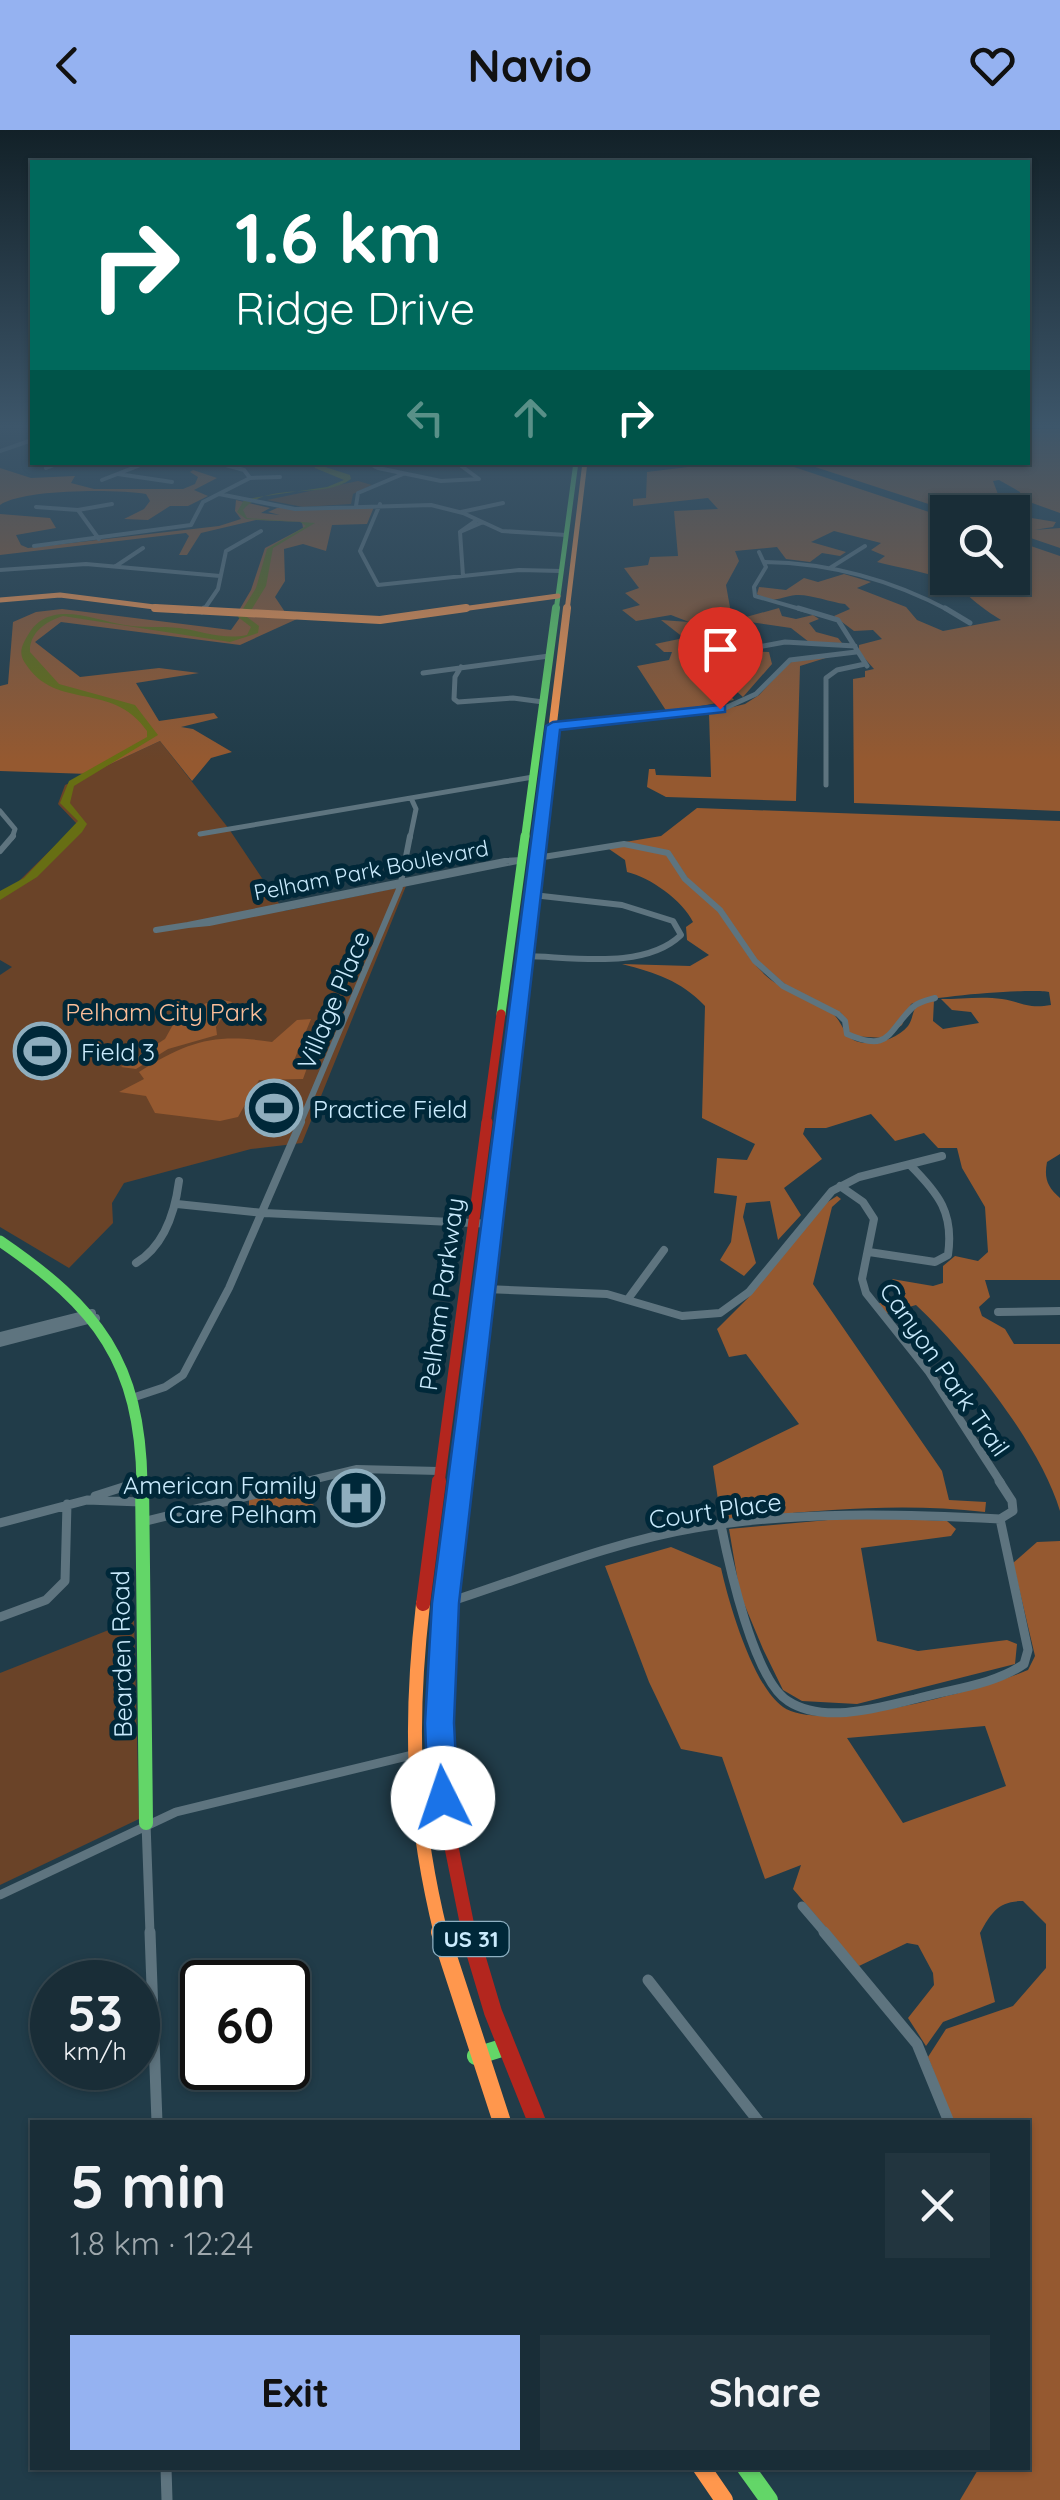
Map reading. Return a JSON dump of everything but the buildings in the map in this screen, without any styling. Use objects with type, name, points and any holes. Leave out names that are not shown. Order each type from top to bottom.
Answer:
[{"type":"main road","name":"Pelham Parkway","points":[[501,2120],[476,2056],[431,1908],[412,1755],[422,1604],[444,1430],[532,777],[552,682],[570,540]]},
{"type":"main road","points":[[0,600],[60,595],[202,612],[394,619],[563,596]]},
{"type":"main road","name":"Pelham Parkway","points":[[536,2120],[505,2046],[458,1894],[447,1832],[440,1747],[446,1603],[548,776],[553,726],[547,707]]},
{"type":"main road","points":[[539,732],[553,726]]},
{"type":"main road","points":[[532,777],[548,776]]},
{"type":"main road","points":[[522,860],[537,858]]},
{"type":"main road","points":[[518,892],[533,895]]},
{"type":"main road","points":[[510,956],[526,956]]},
{"type":"main road","points":[[499,1032],[516,1033]]},
{"type":"main road","points":[[492,1086],[510,1084]]},
{"type":"main road","points":[[484,1145],[502,1145]]},
{"type":"main road","name":"Bearden Road","points":[[0,1241],[57,1278],[94,1316],[126,1368],[135,1396],[142,1480],[146,1823]]},
{"type":"main road","points":[[465,1288],[486,1289]]},
{"type":"main road","points":[[452,1374],[474,1375]]},
{"type":"main road","points":[[444,1430],[467,1430]]},
{"type":"main road","points":[[422,1604],[446,1603]]},
{"type":"main road","points":[[412,1755],[440,1747]]},
{"type":"main road","points":[[476,2056],[505,2046]]},
{"type":"main road","points":[[706,2470],[724,2500]]},
{"type":"main road","points":[[747,2470],[768,2500]]},
{"type":"street","points":[[34,546],[93,540]]},
{"type":"street","points":[[202,612],[218,589],[228,548],[245,540]]},
{"type":"street","points":[[364,540],[360,548],[362,560],[375,583],[519,570],[564,573]]},
{"type":"street","points":[[460,540],[462,576]]},
{"type":"street","points":[[830,568],[865,546]]},
{"type":"street","points":[[116,566],[143,548]]},
{"type":"street","points":[[759,552],[766,562],[830,568],[914,594],[970,623]]},
{"type":"street","points":[[766,562],[754,588],[755,596],[832,618],[848,630],[866,665],[837,670],[826,678],[826,785]]},
{"type":"street","points":[[0,570],[53,565],[116,566],[178,575],[220,576]]},
{"type":"street","points":[[747,649],[784,642],[855,649]]},
{"type":"street","points":[[553,726],[720,709],[756,694],[790,660],[855,649]]},
{"type":"street","points":[[423,673],[555,656]]},
{"type":"street","points":[[460,667],[454,687],[454,699],[458,702],[518,698],[547,707]]},
{"type":"street","points":[[200,834],[532,777]]},
{"type":"street","name":"Village Place","points":[[135,1396],[165,1387],[188,1369],[264,1213],[401,884],[416,808],[411,798]]},
{"type":"street","points":[[0,810],[11,819],[15,832],[0,851]]},
{"type":"street","points":[[537,858],[624,844],[665,851],[685,879],[720,910],[749,955],[783,986],[838,1014],[853,1038],[887,1038],[906,1024],[914,1005],[936,998]]},
{"type":"street","name":"Pelham Park Boulevard","points":[[156,930],[522,860]]},
{"type":"street","points":[[526,956],[619,958],[675,944],[681,936],[673,920],[630,907],[592,898],[533,895]]},
{"type":"street","points":[[486,1289],[596,1293],[682,1316],[712,1314],[730,1308],[749,1292],[819,1204],[840,1186],[942,1156]]},
{"type":"street","points":[[869,1252],[929,1262],[940,1262],[948,1255],[953,1229],[948,1208],[910,1164]]},
{"type":"street","points":[[136,1263],[146,1258],[177,1204],[180,1182]]},
{"type":"street","name":"Canyon Park Trail","points":[[840,1186],[864,1202],[871,1213],[874,1226],[862,1279],[866,1293],[929,1372],[1012,1501],[1013,1511],[1000,1519]]},
{"type":"street","points":[[177,1204],[264,1213],[493,1224]]},
{"type":"street","points":[[628,1299],[664,1250]]},
{"type":"street","points":[[998,1312],[1060,1311]]},
{"type":"street","points":[[0,1339],[94,1316]]},
{"type":"street","points":[[142,1522],[358,1469],[439,1471]]},
{"type":"street","points":[[81,1501],[142,1480]]},
{"type":"street","points":[[0,1522],[81,1501],[110,1498],[141,1502]]},
{"type":"street","points":[[0,1617],[44,1604],[63,1589],[67,1574],[67,1504]]},
{"type":"street","name":"Court Place","points":[[446,1603],[666,1534],[721,1525],[885,1513],[1000,1519]]},
{"type":"street","points":[[721,1525],[736,1594],[773,1687],[795,1706],[837,1712],[917,1698],[992,1678],[1024,1664],[1028,1650],[1000,1519]]},
{"type":"street","points":[[0,1895],[146,1823],[208,1804],[412,1755]]},
{"type":"street","points":[[146,1823],[157,2120]]},
{"type":"street","points":[[802,1906],[917,2044],[949,2120]]},
{"type":"street","points":[[648,1980],[758,2120]]},
{"type":"street","points":[[166,2470],[167,2500]]},
{"type":"green space","name":"Pelham City Park","points":[[160,741],[229,829],[284,911],[406,886],[302,1143],[251,1149],[124,1183],[112,1203],[113,1223],[69,1268],[0,1227],[0,975],[12,967],[0,960],[0,892],[17,883],[77,824],[58,804],[65,785]]},
{"type":"green space","points":[[134,1620],[139,1819],[0,1885],[0,1673]]},
{"type":"shaded area","points":[[0,540],[18,540],[28,548],[130,540],[0,555]]},
{"type":"shaded area","points":[[187,540],[197,540],[187,555],[179,555]]},
{"type":"shaded area","points":[[281,540],[329,540],[326,551],[303,544],[284,549],[285,581],[275,597],[285,612],[238,612],[251,590],[265,548]]},
{"type":"shaded area","points":[[287,540],[273,548],[266,586],[247,617],[259,626],[258,633],[230,642],[63,616],[36,634],[30,652],[59,684],[135,705],[158,735],[74,786],[70,803],[87,824],[82,832],[37,877],[0,900],[0,891],[24,878],[78,821],[60,803],[69,781],[147,737],[147,731],[133,715],[118,706],[68,693],[38,678],[22,656],[28,635],[48,617],[72,614],[132,626],[179,628],[221,636],[247,635],[251,627],[238,617],[256,588],[267,549]]},
{"type":"shaded area","points":[[677,540],[816,540],[811,542],[846,552],[840,556],[822,553],[810,562],[786,559],[777,547],[735,551],[739,561],[726,585],[731,613],[746,617],[779,608],[782,616],[796,619],[813,615],[819,619],[809,623],[816,632],[838,638],[842,643],[809,642],[791,628],[750,622],[712,627],[747,651],[769,652],[772,664],[743,697],[727,683],[742,676],[733,670],[711,673],[734,700],[667,712],[637,666],[669,660],[672,652],[664,652],[655,644],[684,638],[661,620],[689,622],[671,615],[636,621],[622,610],[640,605],[625,593],[639,588],[624,568],[648,565],[650,557],[678,556]]},
{"type":"shaded area","points":[[868,540],[930,540],[930,575],[877,562],[885,556],[871,550],[881,543]]},
{"type":"shaded area","points":[[1035,540],[1060,540],[1060,548]]},
{"type":"shaded area","points":[[1030,546],[1060,556],[1060,811],[854,803],[853,679],[865,677],[865,671],[874,669],[859,652],[859,645],[882,639],[873,630],[854,631],[834,616],[850,609],[845,604],[802,595],[767,599],[757,594],[759,587],[786,590],[804,578],[818,582],[844,574],[871,582],[857,588],[906,607],[917,620],[943,631],[1001,620],[967,595],[1030,595]]},
{"type":"shaded area","points":[[62,609],[231,630],[241,616],[297,619],[240,645],[61,622],[35,642],[80,677],[159,668],[199,673],[136,683],[159,721],[214,713],[218,718],[181,727],[193,729],[232,752],[211,758],[192,781],[160,741],[89,774],[0,771],[0,686],[8,684],[13,622],[36,612]]},
{"type":"shaded area","points":[[832,656],[800,666],[796,801],[666,797],[647,787],[649,769],[655,769],[656,775],[711,777],[709,713],[745,704],[797,659]]},
{"type":"shaded area","points":[[697,808],[1060,821],[1060,1154],[1047,1162],[1046,1173],[1049,1186],[1060,1198],[1060,1280],[985,1280],[990,1297],[979,1307],[982,1316],[1005,1329],[1014,1344],[1060,1344],[1060,1511],[1019,1429],[957,1348],[916,1305],[885,1314],[877,1304],[906,1294],[892,1279],[933,1286],[943,1283],[943,1266],[955,1256],[978,1261],[988,1252],[985,1207],[962,1168],[957,1148],[938,1148],[924,1133],[895,1141],[871,1114],[826,1128],[805,1128],[803,1134],[822,1159],[784,1188],[801,1215],[778,1240],[770,1201],[746,1203],[743,1217],[756,1263],[744,1276],[720,1260],[731,1242],[737,1196],[714,1193],[717,1158],[747,1160],[755,1144],[702,1118],[705,1006],[667,979],[622,964],[690,966],[709,955],[687,940],[686,927],[693,922],[682,906],[655,884],[627,872],[625,860],[609,849],[628,845],[666,853],[689,880],[670,852],[625,842],[661,836]],"holes":[[[700,891],[723,910],[755,958],[786,985],[841,1013],[851,1036],[884,1038],[902,1025],[911,1004],[937,998],[1039,991],[1049,992],[1051,1005],[1030,1006],[995,998],[941,999],[952,1010],[971,1012],[979,1023],[943,1029],[933,1021],[934,1000],[917,1005],[908,1026],[894,1036],[877,1042],[858,1042],[848,1036],[829,1010],[765,974]]]},
{"type":"shaded area","points":[[219,999],[232,1002],[216,1027],[217,1035],[168,1049],[136,1069],[121,1067],[165,1039],[180,1012]]},
{"type":"shaded area","points":[[311,1019],[293,1063],[307,1068],[303,1079],[259,1080],[238,1117],[220,1121],[155,1113],[146,1096],[119,1092],[144,1079],[139,1072],[172,1053],[218,1039],[272,1042],[297,1020]]},
{"type":"shaded area","points":[[837,1196],[841,1199],[832,1207],[813,1284],[942,1471],[949,1500],[986,1502],[985,1512],[886,1508],[721,1520],[713,1466],[799,1424],[746,1354],[729,1357],[717,1329],[748,1298],[823,1205]]},
{"type":"shaded area","points":[[306,1485],[310,1490],[307,1501],[314,1505],[307,1515],[272,1507],[249,1508],[249,1500]]},
{"type":"shaded area","points":[[861,1517],[947,1521],[956,1529],[951,1536],[861,1548],[877,1641],[918,1651],[1007,1640],[1017,1644],[1015,1664],[857,1704],[802,1701],[783,1690],[740,1594],[729,1529]]},
{"type":"shaded area","points":[[1060,1541],[1060,2500],[960,2500],[978,2470],[1030,2470],[1030,2120],[952,2120],[928,2057],[946,2029],[1013,2006],[1046,1968],[1046,1924],[1023,1901],[1007,1903],[996,1910],[980,1933],[995,2002],[943,2022],[926,2046],[908,2018],[934,1985],[933,1973],[918,1945],[907,1943],[859,1966],[793,1889],[801,1865],[765,1879],[722,1757],[681,1749],[649,1682],[605,1566],[671,1547],[721,1568],[744,1643],[772,1696],[783,1707],[803,1714],[832,1716],[904,1706],[1028,1670],[1035,1656],[1013,1563],[1037,1542]],"holes":[[[985,1726],[1006,1786],[903,1823],[847,1738]]]},
{"type":"traffic: fast","points":[[501,1014],[565,540]]},
{"type":"traffic: fast","points":[[446,1820],[440,1730],[446,1603],[512,1062]]},
{"type":"traffic: fast","points":[[0,1241],[54,1280],[95,1322],[124,1372],[134,1403],[141,1437],[146,1823]]},
{"type":"traffic: fast","points":[[476,2056],[505,2047]]},
{"type":"traffic: fast","points":[[747,2470],[769,2500]]},
{"type":"traffic: slow","points":[[512,1062],[576,540]]},
{"type":"traffic: slow","points":[[0,600],[60,595],[166,610],[380,620],[558,596]]},
{"type":"traffic: slow","points":[[423,1604],[414,1681],[412,1758],[416,1806],[443,1943],[501,2120]]},
{"type":"traffic: slow","points":[[703,2470],[724,2500]]},
{"type":"traffic: jam","points":[[423,1604],[501,1014]]},
{"type":"traffic: jam","points":[[446,1820],[460,1898],[481,1974],[536,2120]]},
{"type":"place","name":"Field 3","points":[[42,1051]]},
{"type":"place","name":"Practice Field","points":[[274,1108]]},
{"type":"place","name":"American Family Care Pelham","points":[[356,1498]]},
{"type":"route","points":[[443,1798],[439,1723],[446,1603],[553,726],[720,709]]}]
